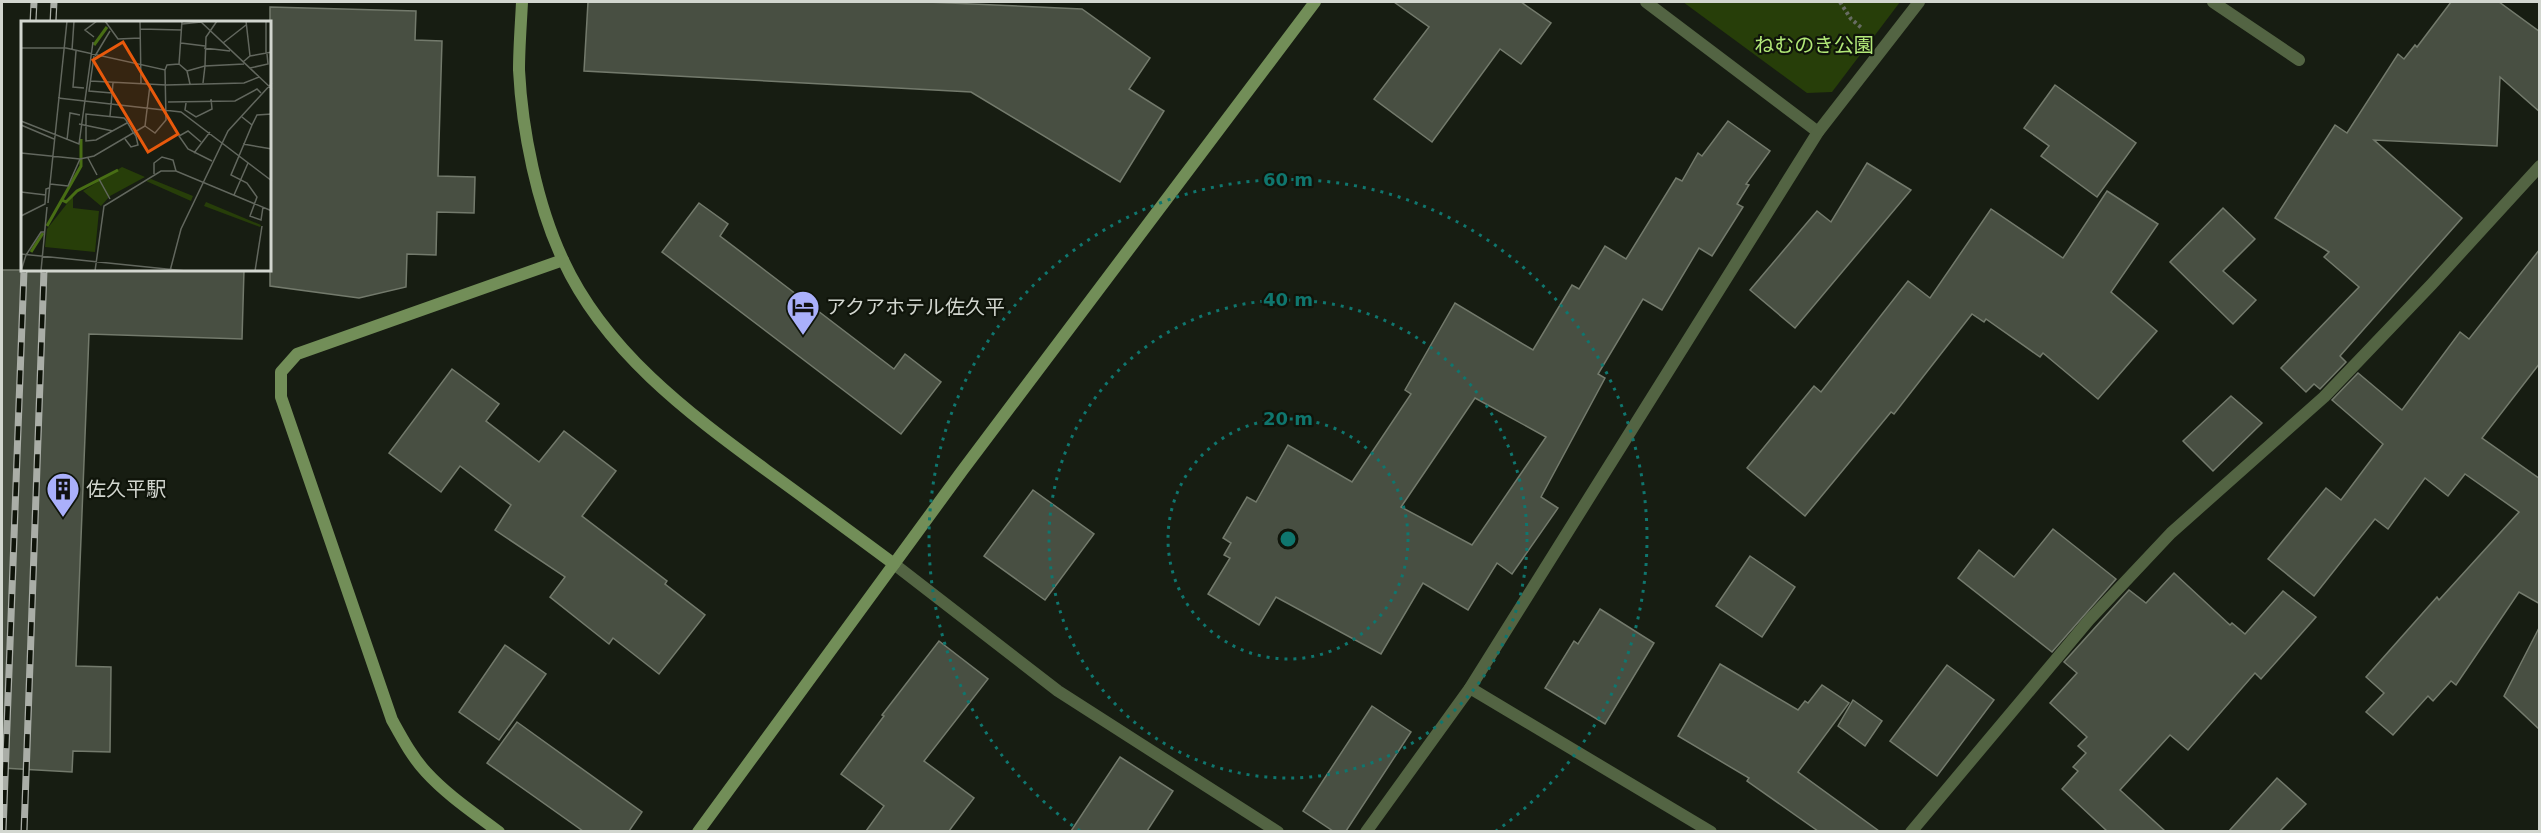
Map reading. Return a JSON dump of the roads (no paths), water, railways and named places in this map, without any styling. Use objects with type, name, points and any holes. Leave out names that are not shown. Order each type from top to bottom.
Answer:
[{"type":"street","points":[[522,2],[519,70],[527,130],[540,197],[563,260],[612,337],[676,403],[894,564],[1058,691],[1278,831]]},
{"type":"street","points":[[698,831],[894,564],[1315,2]]},
{"type":"street","points":[[1646,2],[1818,132]]},
{"type":"street","points":[[1366,831],[1470,688],[1818,132],[1919,2]]},
{"type":"street","points":[[2213,2],[2299,60]]},
{"type":"street","points":[[1911,831],[2098,611],[2171,533],[2324,397],[2540,166]]},
{"type":"street","points":[[499,831],[453,797],[426,772],[392,720],[281,397],[281,372],[297,354],[563,260]]},
{"type":"street","points":[[1470,688],[1711,831]]},
{"type":"railway","points":[[33,21],[34,2]]},
{"type":"railway","points":[[53,21],[54,2]]},
{"type":"railway","points":[[3,832],[24,272]]},
{"type":"railway","points":[[24,832],[44,272]]},
{"type":"place","name":"アクアホテル佐久平","points":[[803,336]]},
{"type":"place","name":"佐久平駅","points":[[63,518]]},
{"type":"park label","name":"ねむのき公園","points":[[1814,45]]}]
